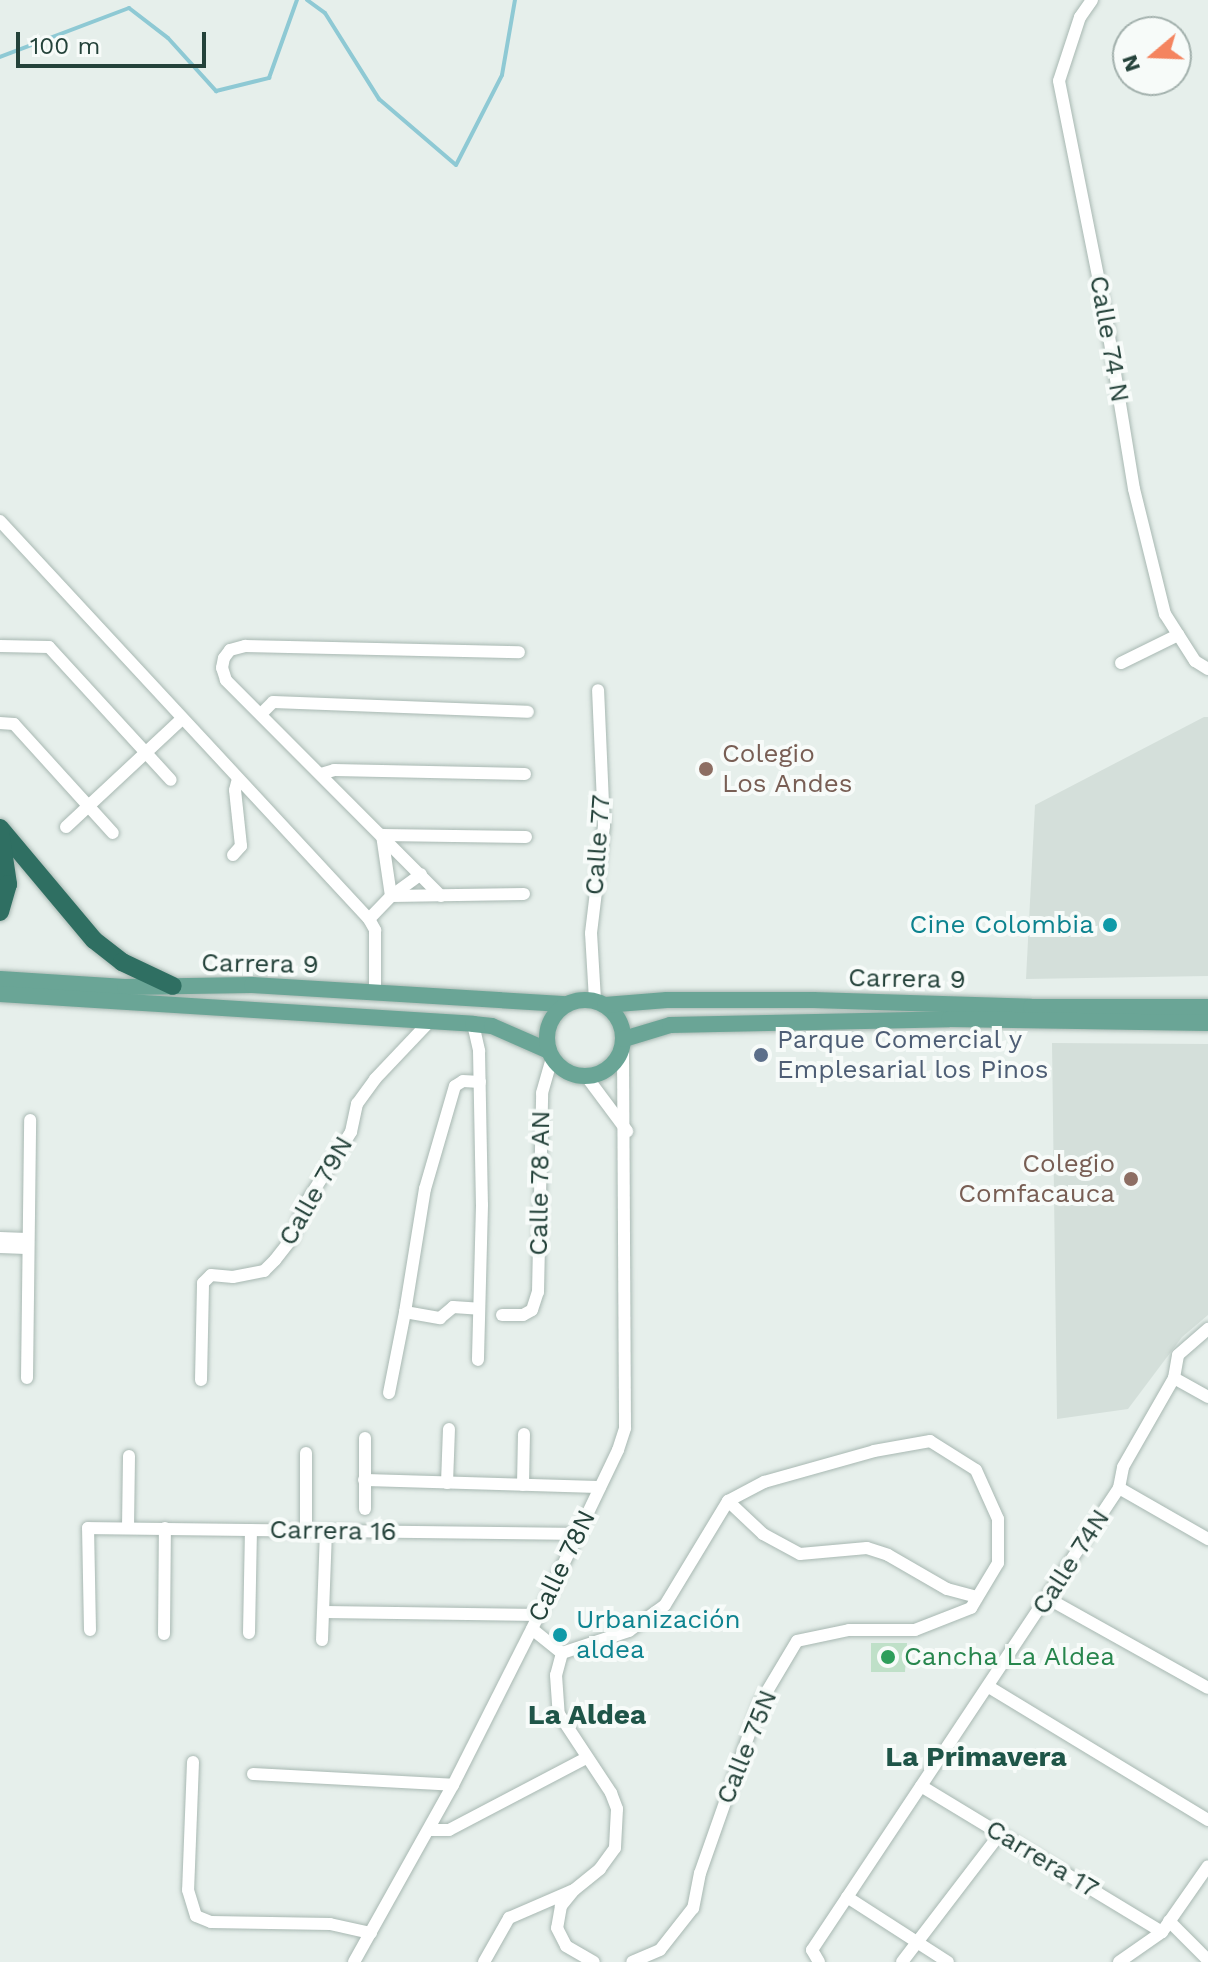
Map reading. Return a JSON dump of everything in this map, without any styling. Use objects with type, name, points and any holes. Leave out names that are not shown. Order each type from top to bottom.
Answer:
[{"type":"highway","points":[[0,829],[8,875],[5,903],[0,912]]},
{"type":"highway","points":[[0,829],[94,940],[122,962],[173,986]]},
{"type":"main road","name":"Carrera 9","points":[[0,979],[173,986],[252,985],[566,1004]]},
{"type":"main road","name":"Carrera 9","points":[[0,994],[492,1026],[551,1054]]},
{"type":"main road","name":"Carrera 9","points":[[600,1002],[781,1000],[1208,1007]]},
{"type":"main road","points":[[600,1002],[615,1013],[624,1042],[610,1066],[586,1076],[568,1072],[551,1054],[548,1029],[558,1011],[566,1004],[600,1002]]},
{"type":"main road","name":"Carrera 9","points":[[624,1042],[670,1025],[949,1019],[1208,1023]]},
{"type":"street","name":"Calle 74 N","points":[[1092,0],[1080,17],[1059,81],[1105,312],[1134,489],[1165,614],[1195,661],[1208,669]]},
{"type":"street","points":[[0,521],[369,919],[375,930],[375,992]]},
{"type":"street","points":[[1121,663],[1178,635]]},
{"type":"street","points":[[0,646],[49,647],[171,780]]},
{"type":"street","points":[[441,896],[226,680],[222,668],[230,650],[245,646],[519,652]]},
{"type":"street","name":"Calle 77","points":[[598,690],[604,815],[591,933],[600,1002]]},
{"type":"street","points":[[261,714],[273,702],[528,712]]},
{"type":"street","points":[[66,827],[182,719]]},
{"type":"street","points":[[0,723],[14,724],[113,833]]},
{"type":"street","points":[[321,774],[334,770],[525,774]]},
{"type":"street","points":[[233,855],[241,846],[235,790],[238,779]]},
{"type":"street","points":[[382,835],[526,837]]},
{"type":"street","points":[[382,835],[391,896]]},
{"type":"street","points":[[369,919],[391,896],[421,874]]},
{"type":"street","points":[[391,896],[524,894]]},
{"type":"street","name":"Calle 79N","points":[[201,1380],[203,1283],[211,1275],[251,1275],[264,1271],[275,1260],[292,1238],[304,1206],[351,1132],[357,1104],[375,1079],[431,1020]]},
{"type":"street","points":[[473,1024],[479,1051],[482,1205],[478,1360]]},
{"type":"street","name":"Calle 78N","points":[[354,1962],[453,1785],[539,1615],[625,1428],[627,1131],[624,1042]]},
{"type":"street","name":"Calle 78 AN","points":[[502,1315],[523,1315],[532,1310],[538,1292],[542,1093],[551,1054]]},
{"type":"street","points":[[586,1076],[627,1131]]},
{"type":"street","points":[[389,1393],[425,1189],[455,1086],[463,1081],[480,1082]]},
{"type":"street","points":[[27,1378],[26,1244],[30,1120]]},
{"type":"street","points":[[0,1238],[26,1244]]},
{"type":"street","points":[[0,1247],[26,1244]]},
{"type":"street","points":[[405,1312],[440,1318],[453,1307],[479,1309]]},
{"type":"street","name":"Calle 74N","points":[[819,1962],[812,1950],[1119,1488],[1123,1467],[1174,1378],[1178,1355],[1208,1329]]},
{"type":"street","points":[[1174,1378],[1208,1397]]},
{"type":"street","points":[[447,1483],[449,1429]]},
{"type":"street","points":[[523,1485],[524,1434]]},
{"type":"street","points":[[365,1438],[365,1509]]},
{"type":"street","name":"Calle 75N","points":[[632,1962],[660,1950],[693,1908],[700,1873],[760,1703],[797,1641],[849,1630],[915,1630],[971,1608],[998,1563],[998,1519],[976,1470],[930,1441],[874,1451],[764,1482],[728,1501]]},
{"type":"street","points":[[306,1453],[306,1530]]},
{"type":"street","points":[[128,1528],[129,1456]]},
{"type":"street","points":[[364,1480],[600,1487]]},
{"type":"street","points":[[1119,1488],[1208,1539]]},
{"type":"street","points":[[562,1653],[629,1631],[665,1605],[728,1501],[763,1534],[800,1554],[867,1548],[888,1555],[947,1589],[977,1597]]},
{"type":"street","name":"Carrera 16","points":[[90,1630],[88,1528],[577,1534]]},
{"type":"street","points":[[164,1634],[165,1528]]},
{"type":"street","points":[[249,1633],[251,1530]]},
{"type":"street","points":[[322,1640],[326,1531]]},
{"type":"street","points":[[1047,1598],[1208,1688]]},
{"type":"street","points":[[325,1612],[539,1615]]},
{"type":"street","points":[[532,1629],[562,1653]]},
{"type":"street","points":[[562,1653],[555,1696],[559,1714],[611,1793],[618,1827],[615,1848],[561,1906],[557,1928],[566,1946],[594,1962]]},
{"type":"street","points":[[989,1687],[1208,1820]]},
{"type":"street","points":[[429,1830],[449,1830],[586,1758]]},
{"type":"street","points":[[193,1762],[188,1890],[196,1916],[211,1922],[330,1924],[371,1933]]},
{"type":"street","points":[[253,1774],[453,1785]]},
{"type":"street","name":"Carrera 17","points":[[921,1786],[1000,1834],[1166,1926],[1208,1960]]},
{"type":"street","points":[[902,1962],[1000,1834]]},
{"type":"street","points":[[1119,1962],[1166,1926],[1208,1866]]},
{"type":"street","points":[[484,1962],[509,1918],[574,1890]]},
{"type":"street","points":[[847,1897],[948,1962]]},
{"type":"shaded area","points":[[1208,717],[1208,976],[1026,979],[1035,805]]},
{"type":"shaded area","name":"Colegio Comfacauca","points":[[1052,1043],[1208,1044],[1208,1315],[1182,1337],[1128,1409],[1057,1419]]},
{"type":"green space","name":"Cancha La Aldea","points":[[871,1643],[907,1643],[905,1672],[871,1672]]},
{"type":"waterway","points":[[0,57],[129,8],[168,38],[216,91],[269,78],[297,0]]},
{"type":"waterway","points":[[307,0],[325,13],[379,99],[456,165],[502,75],[515,0]]},
{"type":"place","name":"Colegio Los Andes","points":[[706,769]]},
{"type":"place","name":"Cine Colombia","points":[[1110,925]]},
{"type":"place","name":"Parque Comercial y Emplesarial los Pinos","points":[[761,1055]]},
{"type":"place","name":"Colegio Comfacauca","points":[[1131,1179]]},
{"type":"place","name":"Urbanización aldea","points":[[560,1635]]},
{"type":"place","name":"Cancha La Aldea","points":[[888,1657]]},
{"type":"district","name":"La Aldea","points":[[587,1715]]},
{"type":"district","name":"La Primavera","points":[[976,1757]]}]
